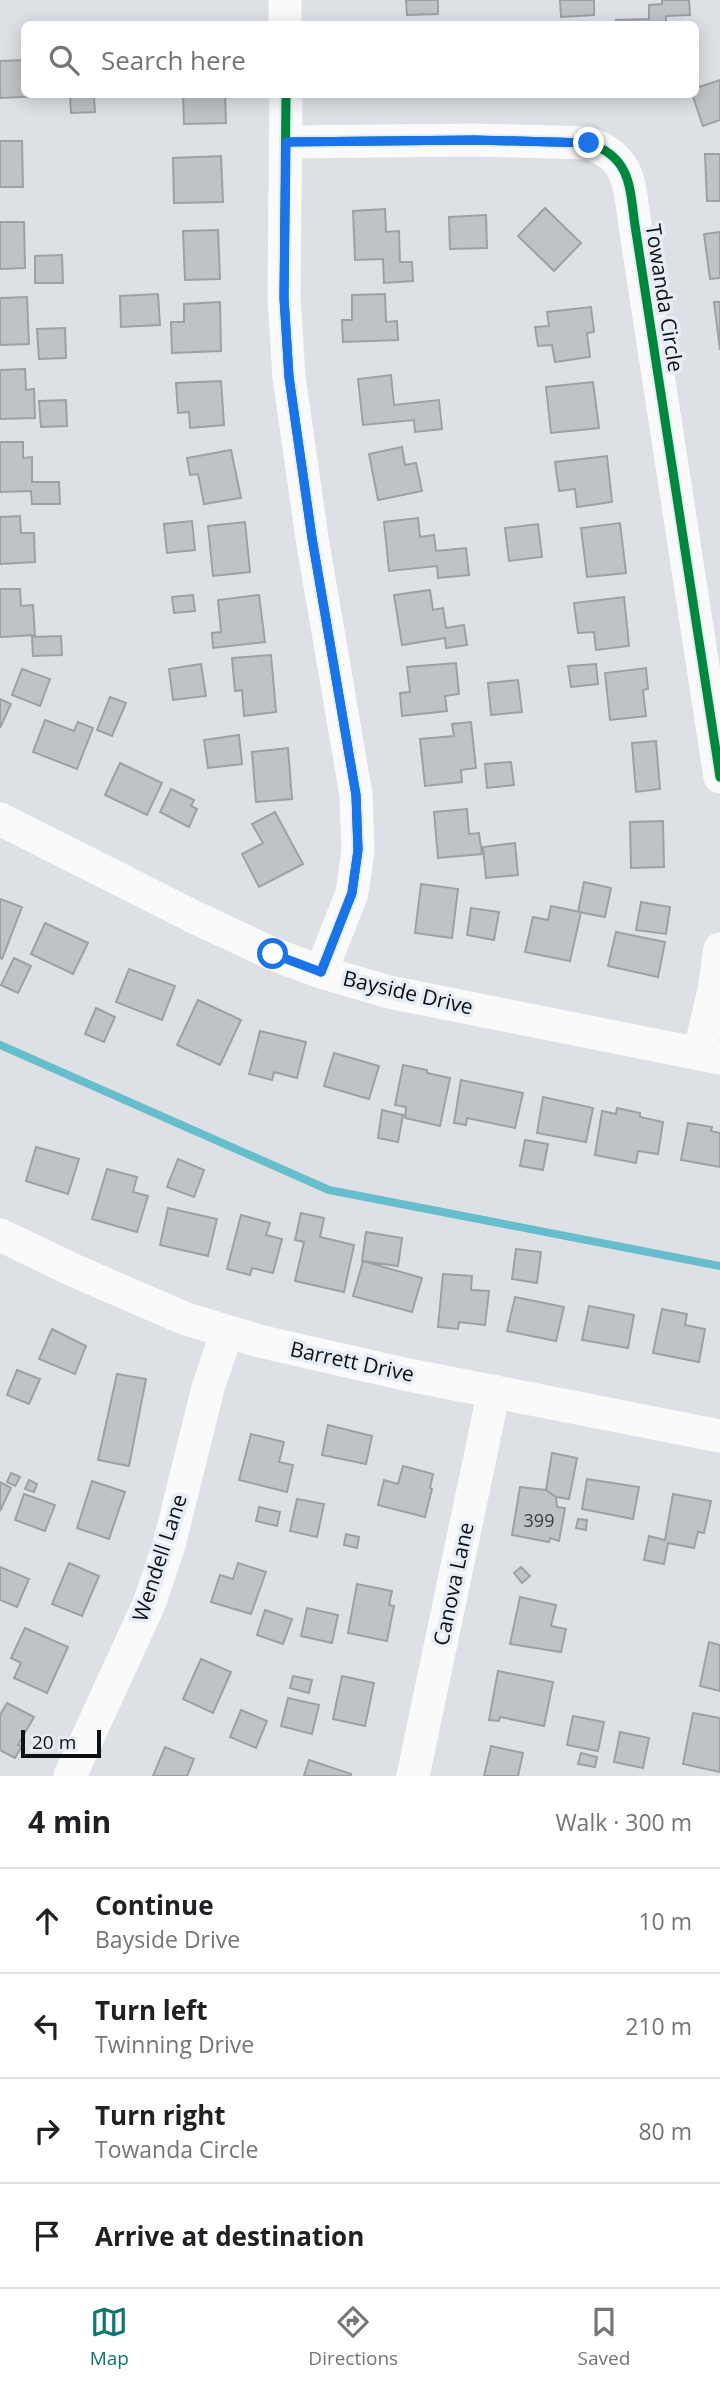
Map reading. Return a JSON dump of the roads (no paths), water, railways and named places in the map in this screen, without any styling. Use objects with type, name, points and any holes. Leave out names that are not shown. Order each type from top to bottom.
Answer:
[{"type":"street","points":[[285,0],[285,21]]},
{"type":"street","points":[[286,98],[284,298],[291,401],[356,795],[358,850],[352,893],[321,972]]},
{"type":"street","name":"Towanda Circle","points":[[286,142],[475,140],[589,143],[604,148],[617,158],[625,171],[636,232],[720,777]]},
{"type":"street","name":"Bayside Drive","points":[[0,818],[194,917],[273,954],[321,972],[389,992],[709,1056]]},
{"type":"street","points":[[709,1056],[720,949]]},
{"type":"street","name":"Barrett Drive","points":[[0,1235],[186,1319],[259,1341],[404,1374],[720,1436]]},
{"type":"street","name":"Wendell Lane","points":[[70,1776],[149,1604],[169,1545],[208,1388],[227,1332]]},
{"type":"street","name":"Canova Lane","points":[[413,1776],[494,1391]]},
{"type":"waterway","points":[[0,1045],[329,1190],[720,1266]]}]
